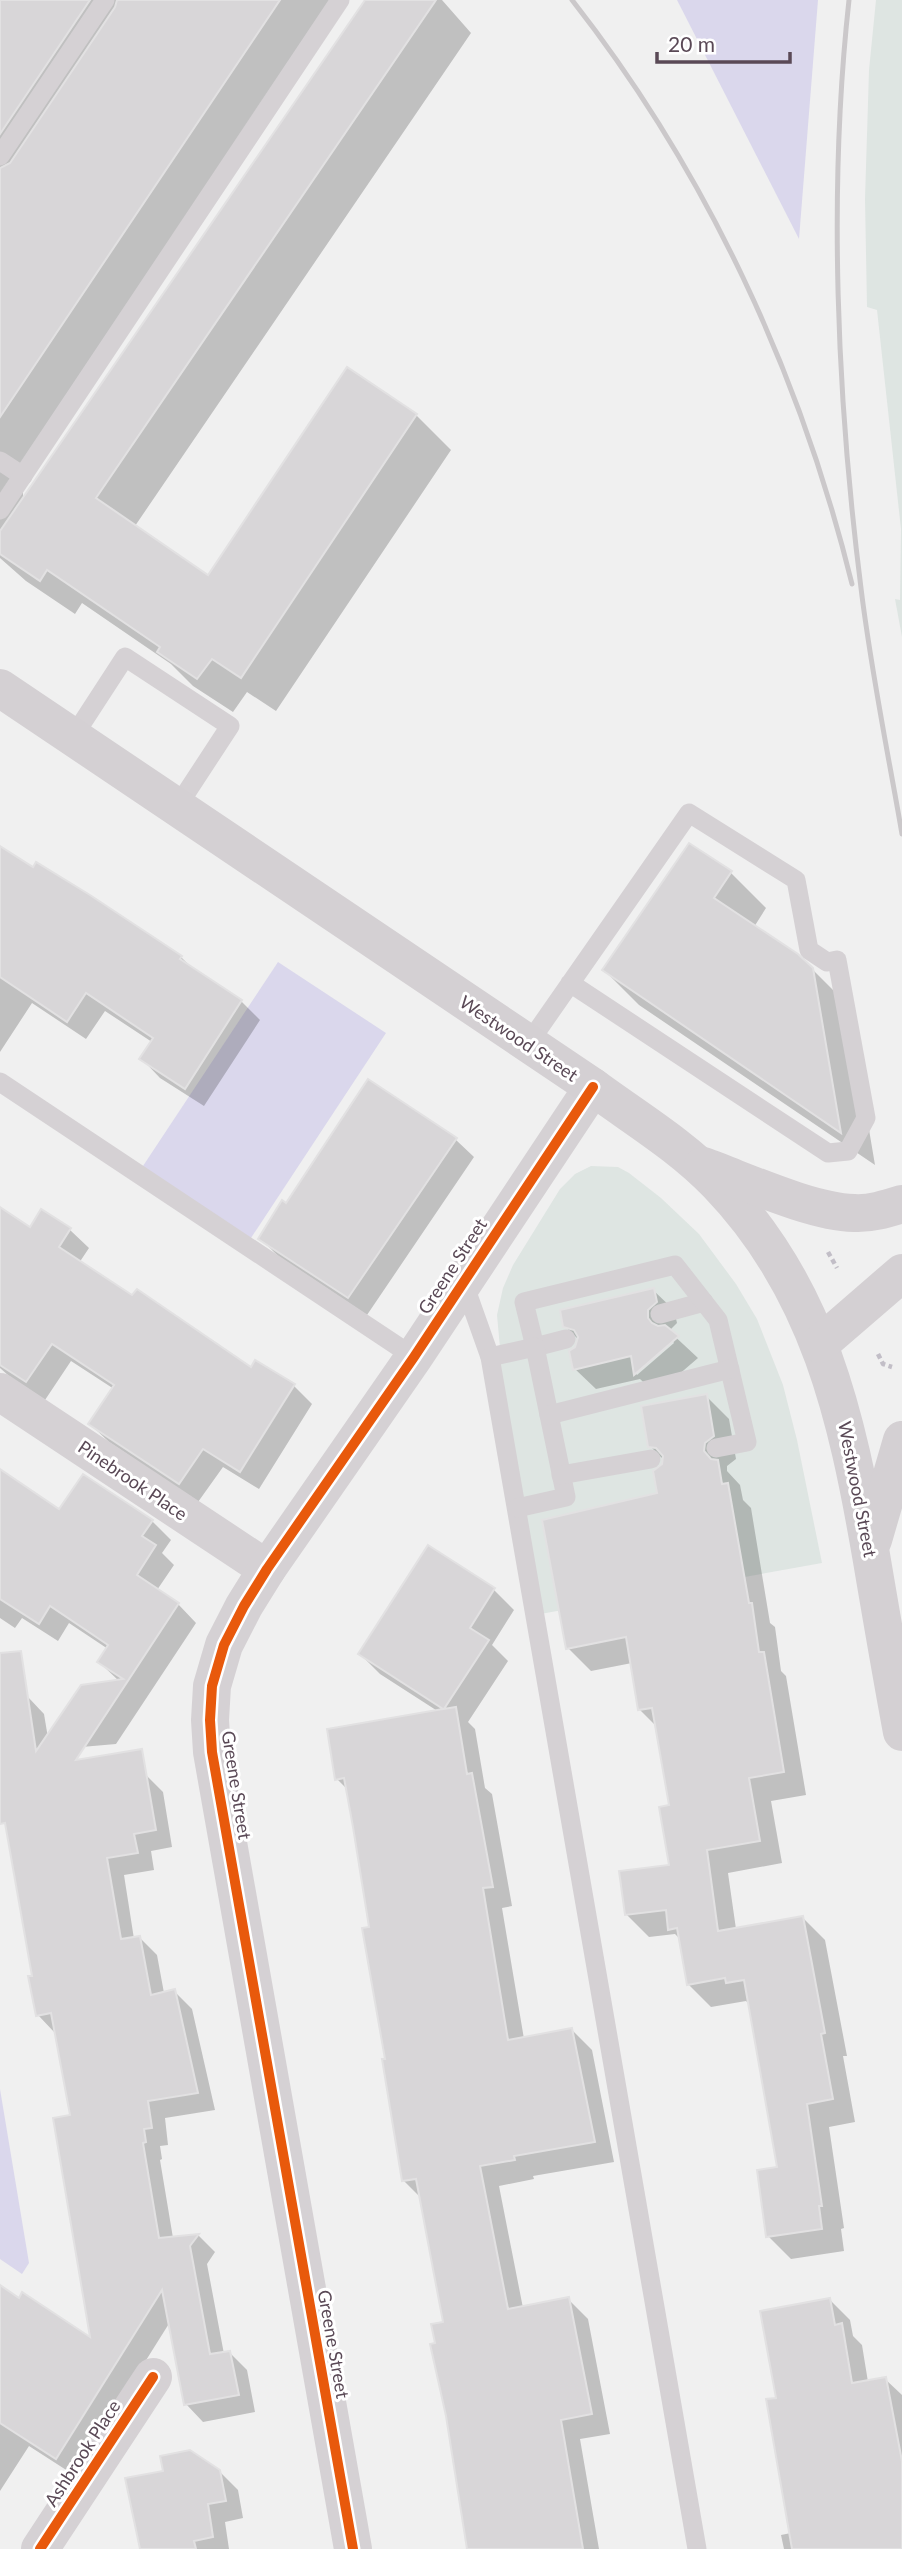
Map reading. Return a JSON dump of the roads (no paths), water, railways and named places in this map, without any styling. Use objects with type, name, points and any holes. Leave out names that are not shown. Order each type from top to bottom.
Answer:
[{"type":"main road","name":"Westwood Street","points":[[0,688],[593,1087],[668,1140],[719,1184],[765,1242],[786,1276],[820,1344],[836,1387],[848,1434],[902,1732]]},
{"type":"main road","points":[[695,1163],[828,1211],[880,1211],[902,1204]]},
{"type":"main road","points":[[820,1344],[902,1273]]},
{"type":"main road","points":[[870,1549],[902,1440]]},
{"type":"street","name":"Greene Street","points":[[353,2549],[212,1752],[212,1686],[224,1645],[244,1605],[414,1357],[593,1087]]},
{"type":"street","name":"Pinebrook Place","points":[[0,1392],[267,1569]]},
{"type":"street","name":"Ashbrook Place","points":[[40,2549],[153,2377]]},
{"type":"lane","points":[[0,156],[105,0]]},
{"type":"lane","points":[[0,510],[340,0]]},
{"type":"lane","points":[[0,461],[23,476]]},
{"type":"lane","points":[[73,737],[125,657],[230,726],[177,807]]},
{"type":"lane","points":[[528,1044],[570,983],[689,813],[796,880],[810,950],[827,962],[836,960],[866,1118],[848,1151],[828,1153],[570,983]]},
{"type":"lane","points":[[0,1082],[414,1357]]},
{"type":"lane","points":[[517,1508],[566,1497],[524,1302],[675,1265],[718,1320],[747,1442],[716,1448]]},
{"type":"lane","points":[[463,1280],[491,1357],[697,2549]]},
{"type":"lane","points":[[660,1314],[704,1302]]},
{"type":"lane","points":[[491,1357],[566,1339]]},
{"type":"lane","points":[[549,1415],[730,1370]]},
{"type":"lane","points":[[561,1475],[651,1459]]},
{"type":"railway","points":[[572,0],[665,134],[706,204],[743,277],[805,428],[831,505],[852,584]]},
{"type":"railway","points":[[849,0],[837,220],[841,369],[853,516],[865,619],[902,834]]}]
